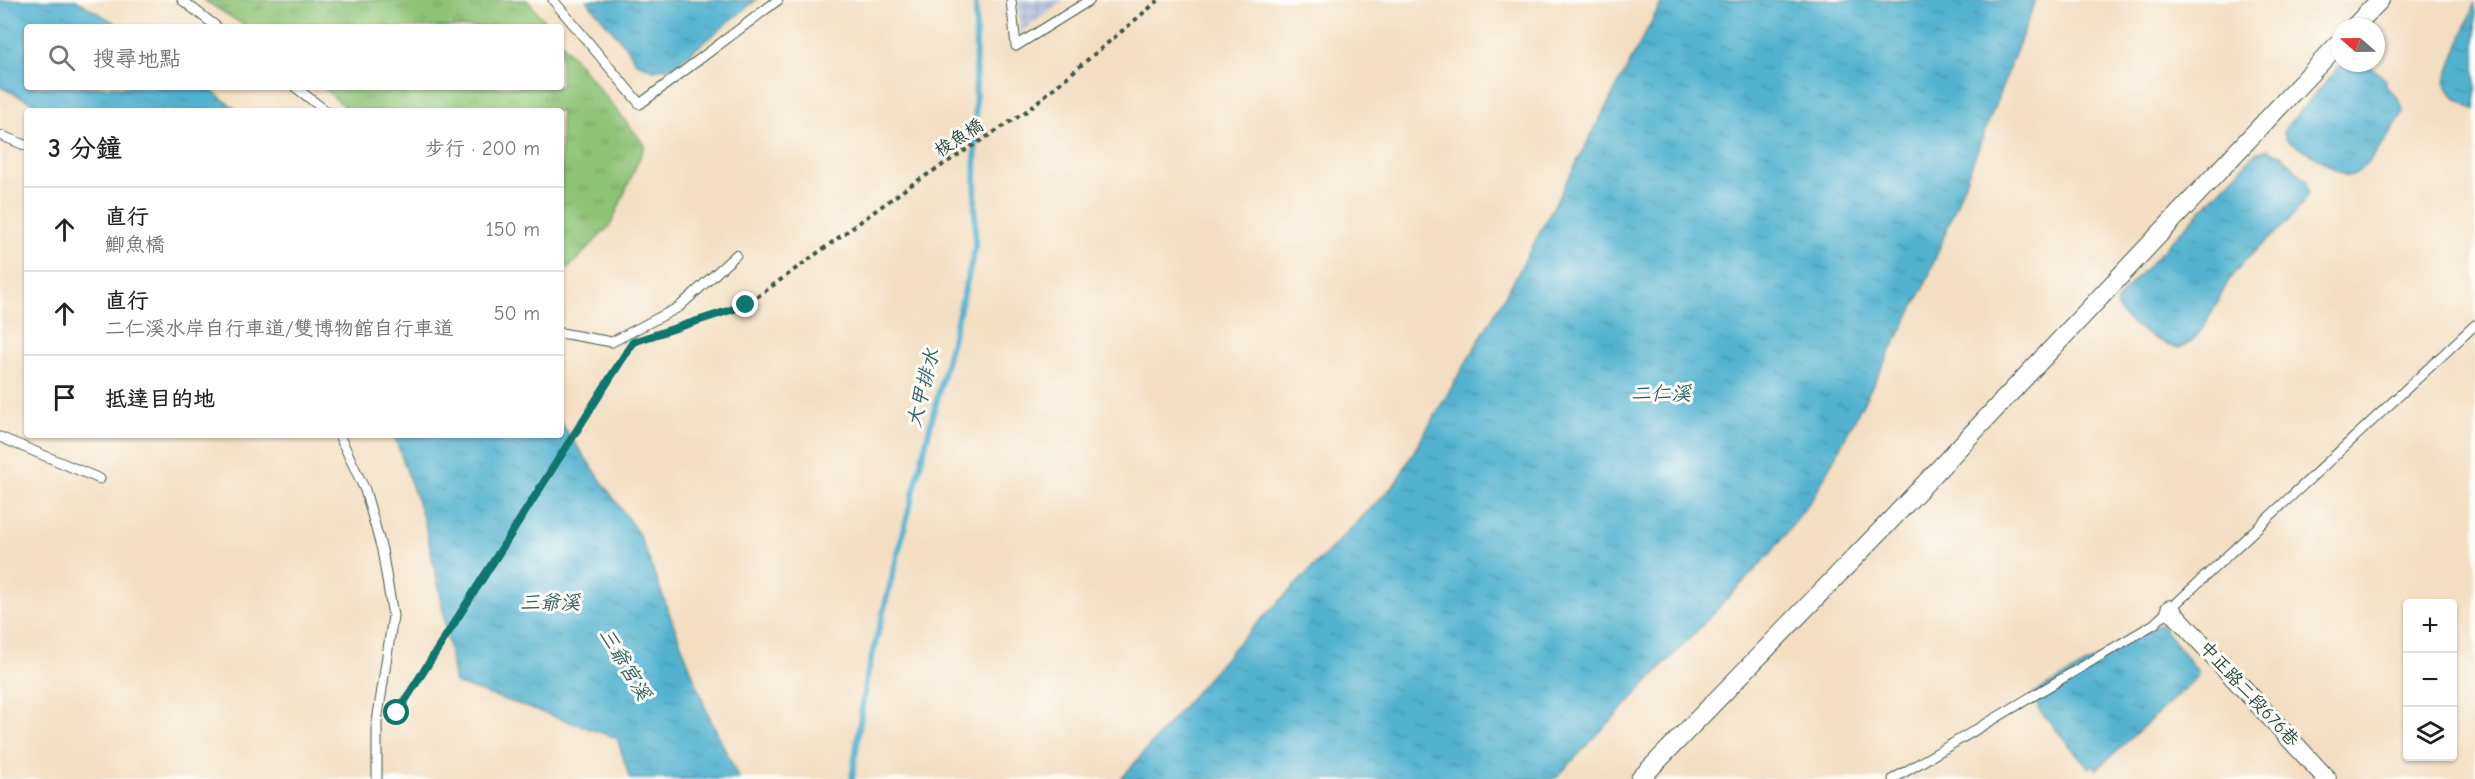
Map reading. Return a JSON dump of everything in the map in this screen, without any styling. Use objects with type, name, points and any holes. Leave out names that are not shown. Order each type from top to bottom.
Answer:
[{"type":"street","points":[[2363,18],[2380,0]]},
{"type":"street","points":[[1640,779],[1888,523],[2331,52]]},
{"type":"street","name":"中正路二段676巷","points":[[2170,609],[2327,779]]},
{"type":"lane","points":[[182,0],[213,24]]},
{"type":"lane","points":[[553,0],[639,104],[778,0]]},
{"type":"lane","points":[[1011,0],[1016,46],[1090,0]]},
{"type":"lane","points":[[299,90],[323,108]]},
{"type":"lane","points":[[0,135],[24,145]]},
{"type":"lane","points":[[564,334],[612,342],[679,307],[736,255]]},
{"type":"lane","points":[[1893,779],[2154,624],[2475,325]]},
{"type":"lane","points":[[0,437],[99,479]]},
{"type":"lane","points":[[340,438],[365,490],[382,550],[393,616],[377,722],[377,779]]},
{"type":"path","name":"梭魚橋","points":[[656,335],[746,305],[908,187],[1024,112],[1159,0]]},
{"type":"path","points":[[397,713],[633,342]]},
{"type":"shaded area","points":[[1018,0],[1064,0],[1021,32]]},
{"type":"green space","points":[[204,0],[527,0],[547,24],[242,24]]},
{"type":"green space","points":[[564,46],[645,145],[611,224],[564,273],[564,108],[346,108],[326,90],[564,90]]},
{"type":"water","points":[[0,0],[76,0],[117,24],[24,24],[24,90],[211,90],[234,108],[44,108],[0,87]]},
{"type":"water","points":[[586,0],[756,0],[673,67],[653,70],[635,62],[629,50]]},
{"type":"water","name":"二仁溪","points":[[1663,0],[2036,0],[1925,285],[1815,495],[1771,553],[1555,779],[1121,779],[1238,643],[1395,484],[1516,277]]},
{"type":"water","points":[[2475,2],[2475,110],[2455,98],[2445,82]]},
{"type":"water","points":[[2335,72],[2377,72],[2385,78],[2385,86],[2400,100],[2403,113],[2369,161],[2353,175],[2346,176],[2286,139],[2284,133],[2286,127]]},
{"type":"water","points":[[2267,149],[2281,155],[2307,181],[2308,193],[2292,217],[2239,268],[2225,287],[2203,328],[2188,344],[2179,348],[2171,346],[2132,324],[2124,317],[2116,303],[2124,291],[2256,153]]},
{"type":"water","name":"三爺溪","points":[[564,427],[640,536],[705,707],[739,779],[630,779],[617,738],[455,683],[439,588],[424,520],[395,438],[564,438]]},
{"type":"water","points":[[2160,624],[2198,672],[2197,677],[2097,769],[2093,765],[2089,768],[2039,710],[2034,693]]},
{"type":"waterway","name":"大甲排水","points":[[852,779],[866,680],[975,249],[976,0]]},
{"type":"route","points":[[397,713],[633,342],[746,305]]},
{"type":"water label","name":"三爺宮溪","points":[[625,664]]}]
